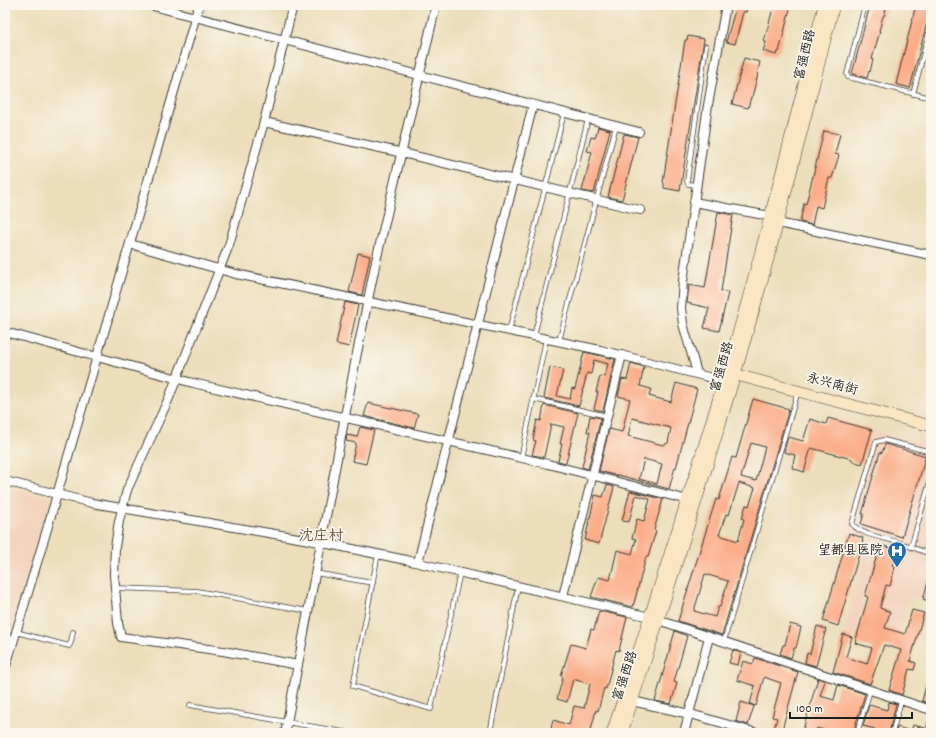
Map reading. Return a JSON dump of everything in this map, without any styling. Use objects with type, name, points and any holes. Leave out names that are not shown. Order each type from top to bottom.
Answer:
[{"type":"main road","name":"富强西路","points":[[774,219],[824,5]]},
{"type":"main road","name":"富强西路","points":[[622,733],[688,500],[730,372],[834,5]]},
{"type":"main road","name":"富强西路","points":[[612,733],[710,459],[730,372]]},
{"type":"main road","name":"永兴南街","points":[[730,372],[931,426]]},
{"type":"main road","name":"永兴南街","points":[[730,372],[931,418]]},
{"type":"street","points":[[149,5],[639,132]]},
{"type":"street","points":[[5,669],[58,495],[199,5]]},
{"type":"street","points":[[294,5],[264,122],[228,245],[177,379],[127,490],[119,521],[115,547],[114,575],[118,624],[121,637],[298,665]]},
{"type":"street","points":[[285,733],[367,302],[436,5]]},
{"type":"street","points":[[697,374],[683,324],[681,308],[683,281],[708,105],[726,5]]},
{"type":"street","points":[[418,562],[533,105]]},
{"type":"street","points":[[264,122],[640,210]]},
{"type":"street","points":[[694,202],[931,255]]},
{"type":"street","points":[[130,244],[219,269],[275,282],[559,341],[697,374],[730,372]]},
{"type":"street","points":[[5,332],[177,379],[521,458],[688,500]]},
{"type":"street","points":[[563,596],[622,355]]},
{"type":"street","points":[[5,481],[58,495],[122,508],[321,542],[418,562],[563,596],[654,619],[931,710]]},
{"type":"street","points":[[684,733],[709,637]]},
{"type":"street","points":[[632,701],[688,714],[757,733]]},
{"type":"lane","points":[[865,5],[847,74],[848,77],[931,98]]},
{"type":"lane","points":[[913,94],[931,25]]},
{"type":"lane","points":[[697,185],[688,184],[687,181],[706,46]]},
{"type":"lane","points":[[509,331],[564,113]]},
{"type":"lane","points":[[534,336],[588,119]]},
{"type":"lane","points":[[559,341],[616,126]]},
{"type":"lane","points":[[521,458],[546,339]]},
{"type":"lane","points":[[724,642],[798,391]]},
{"type":"lane","points":[[533,399],[607,416]]},
{"type":"lane","points":[[931,452],[884,440],[876,442],[852,524],[855,528],[871,535],[931,554]]},
{"type":"lane","points":[[911,547],[931,478]]},
{"type":"lane","points":[[378,554],[353,686],[431,709],[460,572]]},
{"type":"lane","points":[[315,573],[372,583]]},
{"type":"lane","points":[[490,733],[518,586]]},
{"type":"lane","points":[[115,588],[197,591],[308,611]]},
{"type":"lane","points":[[16,632],[68,646],[72,642],[73,632]]},
{"type":"lane","points":[[857,733],[870,690]]},
{"type":"lane","points":[[892,733],[901,701]]},
{"type":"lane","points":[[190,705],[349,733]]},
{"type":"lane","points":[[927,733],[931,720]]},
{"type":"shaded area","name":"望都县医院","points":[[873,430],[931,445],[931,603],[909,596],[894,649],[843,633],[871,539],[843,531]]},
{"type":"shaded area","points":[[5,485],[50,499],[5,649]]},
{"type":"building","points":[[731,5],[748,5],[746,12],[743,12],[735,44],[726,42],[735,10],[731,8]]},
{"type":"building","points":[[774,5],[791,5],[779,52],[777,52],[776,55],[763,51],[766,42],[764,41]]},
{"type":"building","points":[[870,5],[887,5],[879,31],[870,72],[869,71],[867,78],[852,74]]},
{"type":"building","points":[[916,5],[931,6],[928,23],[910,88],[896,84]]},
{"type":"building","points":[[688,36],[704,39],[680,191],[664,188],[663,182],[685,40],[687,40]]},
{"type":"building","points":[[744,58],[760,62],[748,108],[732,104]]},
{"type":"building","points":[[598,127],[610,130],[594,193],[582,191],[592,152],[587,151],[591,137],[595,138]]},
{"type":"building","points":[[824,131],[840,134],[835,154],[839,155],[832,178],[829,178],[822,208],[816,206],[812,225],[800,222],[804,203],[806,204]]},
{"type":"building","points":[[624,134],[638,137],[622,200],[608,197]]},
{"type":"building","points":[[718,212],[733,215],[721,291],[728,293],[719,331],[704,328],[709,308],[687,303],[689,285],[705,288]]},
{"type":"building","points":[[358,253],[370,256],[362,295],[349,292]]},
{"type":"building","points":[[345,302],[358,305],[349,347],[336,344]]},
{"type":"building","points":[[584,352],[615,359],[603,411],[594,409],[600,376],[604,377],[608,364],[594,360],[591,374],[587,373],[579,406],[544,398],[550,367],[563,370],[557,396],[570,399],[572,388],[575,389]]},
{"type":"building","points":[[631,363],[644,367],[640,386],[651,389],[649,396],[671,402],[676,383],[697,389],[669,489],[599,471],[609,429],[622,432],[630,399],[618,396],[622,379],[627,380]],"holes":[[[632,418],[671,428],[668,443],[663,445],[628,436]],[[644,459],[662,464],[657,484],[639,479]]]},
{"type":"building","points":[[753,399],[789,409],[722,635],[678,621],[716,499],[719,500],[732,457],[736,458]],"holes":[[[751,443],[765,447],[756,481],[741,477]],[[739,483],[755,488],[749,506],[746,505],[738,541],[719,535],[726,514],[729,515]],[[705,574],[728,581],[720,607],[718,607],[715,617],[694,611]]]},
{"type":"building","points":[[368,403],[418,414],[414,428],[364,416]]},
{"type":"building","points":[[544,405],[578,413],[566,463],[558,461],[564,427],[551,424],[544,457],[532,455],[536,441],[533,440],[537,420],[541,421]]},
{"type":"building","points":[[590,416],[601,418],[588,469],[582,467],[590,432],[587,432]]},
{"type":"building","points":[[828,418],[872,430],[862,464],[852,461],[852,459],[811,448],[804,472],[792,468],[795,455],[784,452],[788,437],[803,441],[810,419],[826,424]]},
{"type":"building","points":[[360,427],[374,430],[366,464],[352,461],[356,443],[346,441],[347,435],[357,437]]},
{"type":"building","points":[[885,444],[926,456],[902,537],[861,524],[864,514],[862,514],[880,452],[882,453]]},
{"type":"building","points":[[607,485],[614,487],[599,544],[585,540],[595,495],[603,497]]},
{"type":"building","points":[[630,491],[663,499],[654,530],[656,531],[648,557],[646,557],[633,607],[591,597],[598,577],[610,580],[617,550],[632,554],[636,539],[632,538],[637,519],[644,521],[650,499],[636,495],[629,522],[622,521]]},
{"type":"building","points":[[849,533],[863,538],[863,541],[838,626],[823,621]]},
{"type":"building","points":[[880,545],[897,550],[892,566],[895,567],[890,586],[886,585],[880,608],[890,612],[885,628],[905,634],[912,610],[924,613],[910,661],[916,663],[914,670],[909,669],[902,695],[889,690],[901,650],[884,645],[870,684],[833,672],[843,634],[852,637],[846,657],[867,664],[872,648],[855,643],[868,597],[865,596]]},
{"type":"building","points":[[929,579],[931,579],[931,602],[923,599]]},
{"type":"building","points":[[599,611],[627,617],[619,651],[616,650],[606,689],[604,688],[591,730],[589,730],[588,733],[550,733],[553,720],[569,725],[574,706],[584,708],[590,684],[573,679],[567,702],[557,699],[563,677],[561,676],[571,644],[586,648],[591,629],[594,630]]},
{"type":"building","points":[[790,624],[801,627],[796,648],[794,648],[791,658],[780,654],[783,645],[785,645]]},
{"type":"building","points":[[817,626],[826,629],[816,666],[805,663],[807,653],[810,654]]},
{"type":"building","points":[[675,631],[687,636],[674,682],[677,683],[671,704],[655,701]]},
{"type":"building","points":[[733,650],[741,653],[738,665],[729,663]]},
{"type":"building","points":[[755,658],[798,672],[781,733],[773,733],[777,718],[772,717],[781,683],[764,677],[756,706],[750,704],[755,686],[737,680],[743,661],[753,664]]},
{"type":"building","points":[[929,675],[931,675],[931,704],[922,701]]},
{"type":"building","points":[[818,678],[825,681],[820,696],[834,700],[838,685],[865,694],[853,733],[835,733],[817,728],[815,733],[802,733]]},
{"type":"building","points":[[741,702],[754,706],[748,725],[736,721]]},
{"type":"building","points":[[889,702],[896,704],[889,733],[874,733],[875,729],[863,726],[869,705],[887,710]]},
{"type":"building","points":[[913,725],[925,728],[924,733],[896,733],[897,727],[911,731]]},
{"type":"place","name":"望都县医院","points":[[897,568]]},
{"type":"district","name":"沈庄村","points":[[321,537]]}]
